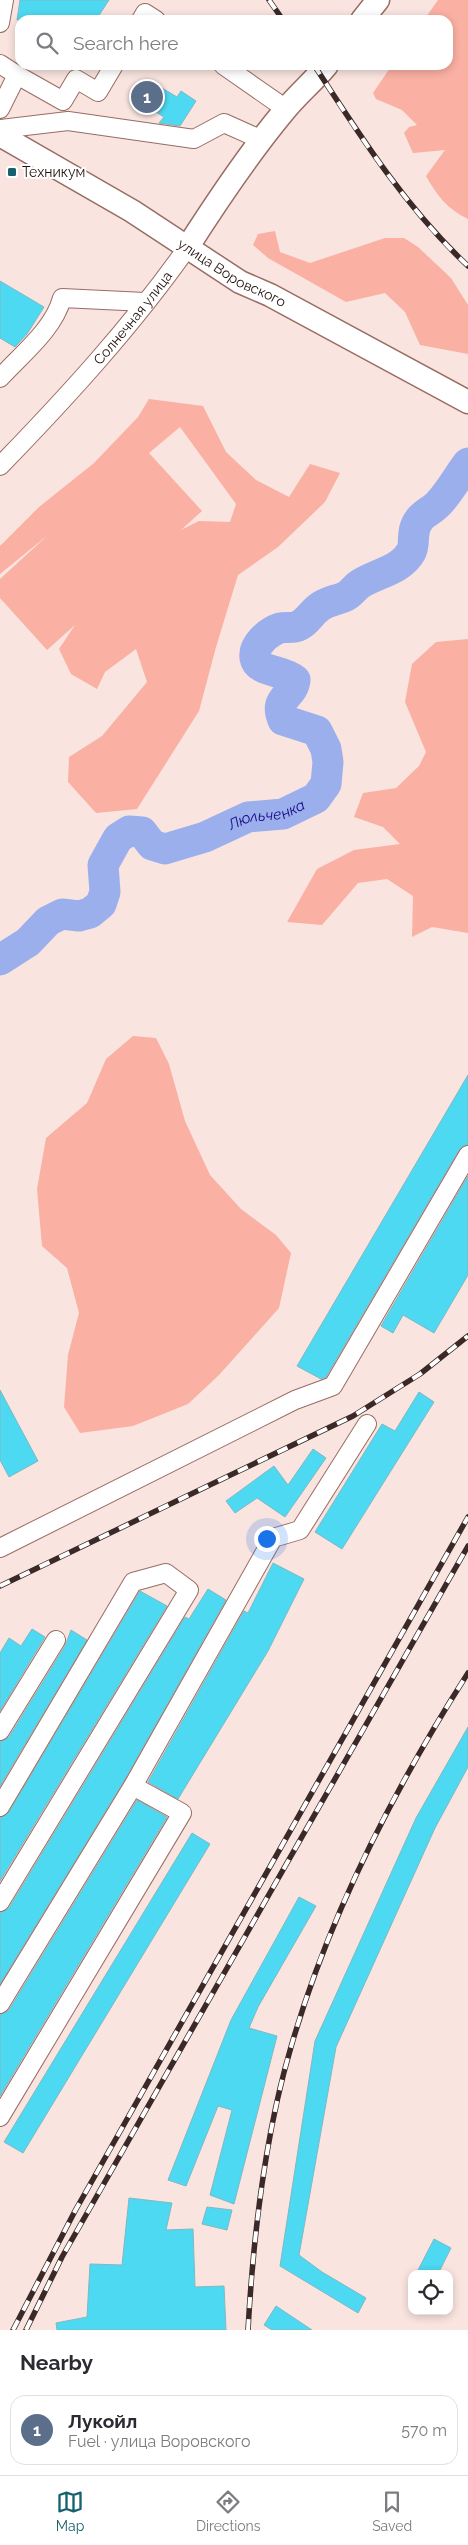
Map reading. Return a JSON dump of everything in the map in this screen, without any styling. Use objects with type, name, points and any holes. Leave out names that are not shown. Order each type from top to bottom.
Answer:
[{"type":"main road","points":[[366,15],[378,0]]},
{"type":"main road","name":"Солнечная улица","points":[[187,248],[217,201],[262,140],[322,70]]},
{"type":"main road","name":"улица Воровского","points":[[0,135],[132,211],[240,282],[270,295],[468,402]]},
{"type":"street","points":[[0,22],[4,0]]},
{"type":"street","points":[[0,64],[64,101],[76,79],[98,92],[111,70]]},
{"type":"street","points":[[230,70],[286,110]]},
{"type":"street","points":[[0,109],[17,75]]},
{"type":"street","points":[[0,128],[68,121],[194,139],[224,123],[262,140]]},
{"type":"street","name":"Солнечная улица","points":[[0,466],[48,416],[146,302],[187,248]]},
{"type":"street","points":[[0,378],[44,331],[58,312],[62,298],[146,302]]},
{"type":"street","points":[[0,1548],[295,1400],[334,1386],[468,1155]]},
{"type":"street","points":[[0,2004],[133,1786],[273,1538],[300,1530],[367,1424]]},
{"type":"street","points":[[0,1807],[133,1582],[166,1573],[189,1590],[0,1902]]},
{"type":"street","points":[[0,1731],[56,1640]]},
{"type":"street","points":[[0,2116],[182,1813],[133,1786]]},
{"type":"shaded area","points":[[438,0],[468,0],[468,219],[454,211],[443,201],[426,176],[445,150],[413,153],[404,133],[409,127],[417,125],[402,110],[376,99],[373,93],[389,70],[453,70],[453,15],[428,15]]},
{"type":"shaded area","points":[[275,231],[280,252],[310,263],[385,238],[404,238],[418,247],[451,278],[468,305],[468,354],[420,345],[405,312],[385,293],[346,302],[268,258],[253,245],[258,234]]},
{"type":"shaded area","points":[[149,399],[203,406],[226,452],[256,480],[289,497],[310,464],[340,473],[325,502],[278,547],[238,575],[199,711],[137,809],[96,813],[68,782],[69,757],[102,736],[147,682],[136,649],[105,672],[97,689],[71,674],[59,649],[75,625],[47,650],[0,598],[0,579],[48,535],[0,574],[0,546],[39,507],[94,463],[138,417]],"holes":[[[180,427],[236,504],[230,522],[199,521],[181,530],[202,511],[149,453]]]},
{"type":"shaded area","points":[[468,639],[468,933],[432,927],[412,937],[413,896],[387,879],[358,883],[322,925],[287,922],[317,869],[354,850],[400,844],[383,827],[354,817],[363,793],[396,788],[419,766],[426,752],[405,702],[412,664],[436,642]]},
{"type":"shaded area","points":[[133,1036],[156,1038],[169,1064],[185,1121],[210,1175],[241,1209],[276,1235],[291,1253],[279,1308],[219,1375],[188,1404],[133,1426],[80,1433],[64,1407],[68,1355],[79,1313],[67,1268],[42,1246],[37,1189],[46,1138],[87,1103],[106,1059]]},
{"type":"building","points":[[20,0],[109,0],[99,15],[18,15]]},
{"type":"building","points":[[147,79],[177,97],[181,91],[196,101],[180,126],[159,123],[164,117],[135,99]]},
{"type":"building","points":[[0,281],[44,307],[27,334],[15,347],[0,338]]},
{"type":"building","points":[[468,1075],[468,1144],[459,1150],[326,1377],[321,1379],[297,1366]]},
{"type":"building","points":[[468,1176],[468,1275],[434,1333],[403,1315],[393,1333],[381,1326]]},
{"type":"building","points":[[0,1390],[38,1461],[9,1477],[0,1460]]},
{"type":"building","points":[[419,1392],[434,1402],[342,1549],[315,1532],[382,1424],[395,1431]]},
{"type":"building","points":[[313,1449],[326,1458],[285,1517],[257,1498],[235,1513],[226,1501],[274,1466],[288,1485]]},
{"type":"building","points":[[273,1563],[304,1579],[268,1651],[178,1799],[148,1782],[244,1611],[248,1613]]},
{"type":"building","points":[[208,1589],[226,1600],[124,1781],[0,1984],[0,1913],[9,1908],[185,1617],[189,1619]]},
{"type":"building","points":[[140,1591],[167,1606],[0,1881],[0,1818],[9,1812]]},
{"type":"building","points":[[32,1629],[45,1637],[0,1711],[0,1653],[9,1638],[21,1646]]},
{"type":"building","points":[[71,1630],[87,1640],[0,1786],[0,1742],[9,1737],[65,1646]]},
{"type":"building","points":[[468,1727],[468,1767],[435,1828],[336,2047],[299,2255],[322,2272],[366,2298],[358,2313],[280,2266],[315,2041],[416,1818]]},
{"type":"building","points":[[137,1800],[167,1817],[0,2096],[0,2015],[9,2010]]},
{"type":"building","points":[[192,1833],[210,1844],[23,2153],[4,2142]]},
{"type":"building","points":[[299,1897],[316,1906],[258,2007],[249,2028],[277,2036],[234,2204],[210,2195],[232,2110],[218,2106],[186,2186],[168,2180],[231,2020]]},
{"type":"building","points":[[129,2198],[172,2203],[166,2230],[193,2229],[195,2287],[224,2286],[226,2330],[57,2330],[56,2323],[87,2317],[90,2264],[122,2265]]},
{"type":"building","points":[[207,2207],[232,2210],[227,2230],[202,2224]]},
{"type":"building","points":[[434,2239],[451,2248],[440,2270],[418,2270]]},
{"type":"building","points":[[276,2306],[312,2330],[272,2330],[264,2325]]},
{"type":"waterway","name":"Люльченка","points":[[0,960],[28,942],[48,921],[62,914],[79,916],[90,913],[101,904],[105,892],[103,865],[118,838],[129,831],[142,832],[152,845],[165,849],[205,837],[248,817],[283,814],[316,798],[326,784],[328,762],[326,749],[317,731],[283,720],[280,707],[294,686],[295,680],[257,663],[255,658],[256,648],[271,633],[280,628],[299,625],[306,621],[321,606],[348,595],[360,584],[395,568],[401,563],[411,552],[416,524],[423,515],[443,498],[468,463]]},
{"type":"railway","points":[[269,0],[280,15]]},
{"type":"railway","points":[[317,70],[367,145],[404,196],[445,244],[468,266]]},
{"type":"railway","points":[[0,1586],[353,1416],[420,1374],[468,1336]]},
{"type":"railway","points":[[13,2330],[75,2211],[468,1517]]},
{"type":"railway","points":[[26,2330],[62,2257],[468,1546]]},
{"type":"railway","points":[[248,2330],[253,2260],[267,2151],[282,2081],[306,1998],[324,1949],[366,1854],[414,1762],[468,1673]]},
{"type":"place","name":"Лукойл","points":[[147,97]]},
{"type":"place","name":"Техникум","points":[[12,172]]}]
